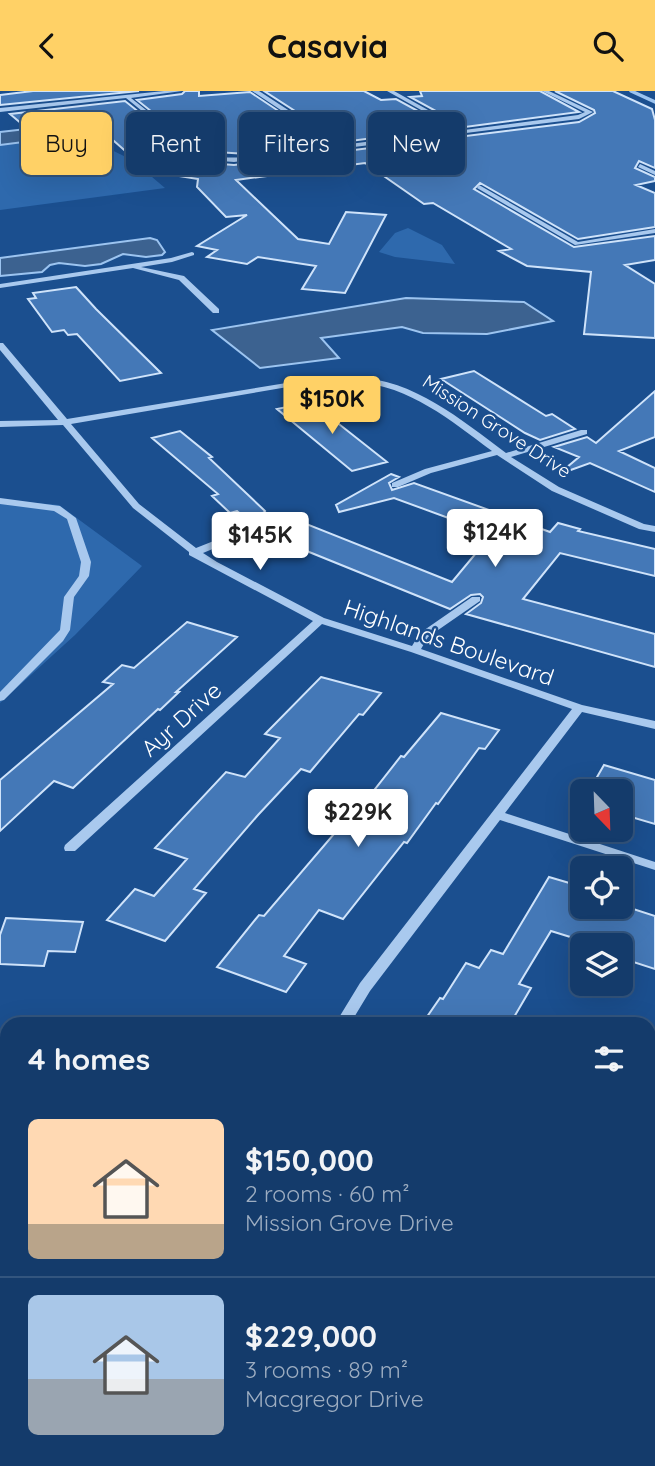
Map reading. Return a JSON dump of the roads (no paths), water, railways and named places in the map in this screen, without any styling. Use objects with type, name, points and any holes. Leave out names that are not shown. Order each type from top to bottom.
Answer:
[{"type":"street","points":[[0,110],[179,91]]},
{"type":"street","points":[[255,91],[287,112]]},
{"type":"street","points":[[390,91],[428,112]]},
{"type":"street","points":[[465,131],[579,117],[590,112],[545,91]]},
{"type":"street","points":[[126,96],[198,155],[239,159]]},
{"type":"street","points":[[640,166],[655,173]]},
{"type":"street","points":[[479,187],[577,244],[655,231]]},
{"type":"street","points":[[0,286],[130,267],[192,254]]},
{"type":"street","points":[[130,267],[181,278],[216,311]]},
{"type":"street","name":"Highlands Boulevard","points":[[0,345],[136,506],[193,553],[320,620],[415,650],[579,708],[655,725]]},
{"type":"street","name":"Mission Grove Drive","points":[[0,424],[65,422],[317,380],[364,379],[390,383],[416,393],[545,483],[642,527],[655,529]]},
{"type":"street","points":[[394,485],[428,471],[584,432]]},
{"type":"street","points":[[0,501],[38,504],[64,510],[71,518],[86,562],[84,576],[69,597],[65,630],[0,698]]},
{"type":"street","points":[[415,650],[424,635],[476,599]]},
{"type":"street","name":"Ayr Drive","points":[[71,848],[320,620]]},
{"type":"street","points":[[346,1017],[365,987],[579,708]]},
{"type":"street","points":[[497,815],[655,866]]},
{"type":"lane","points":[[193,553],[270,522]]},
{"type":"waterway","points":[[631,91],[655,102]]}]
